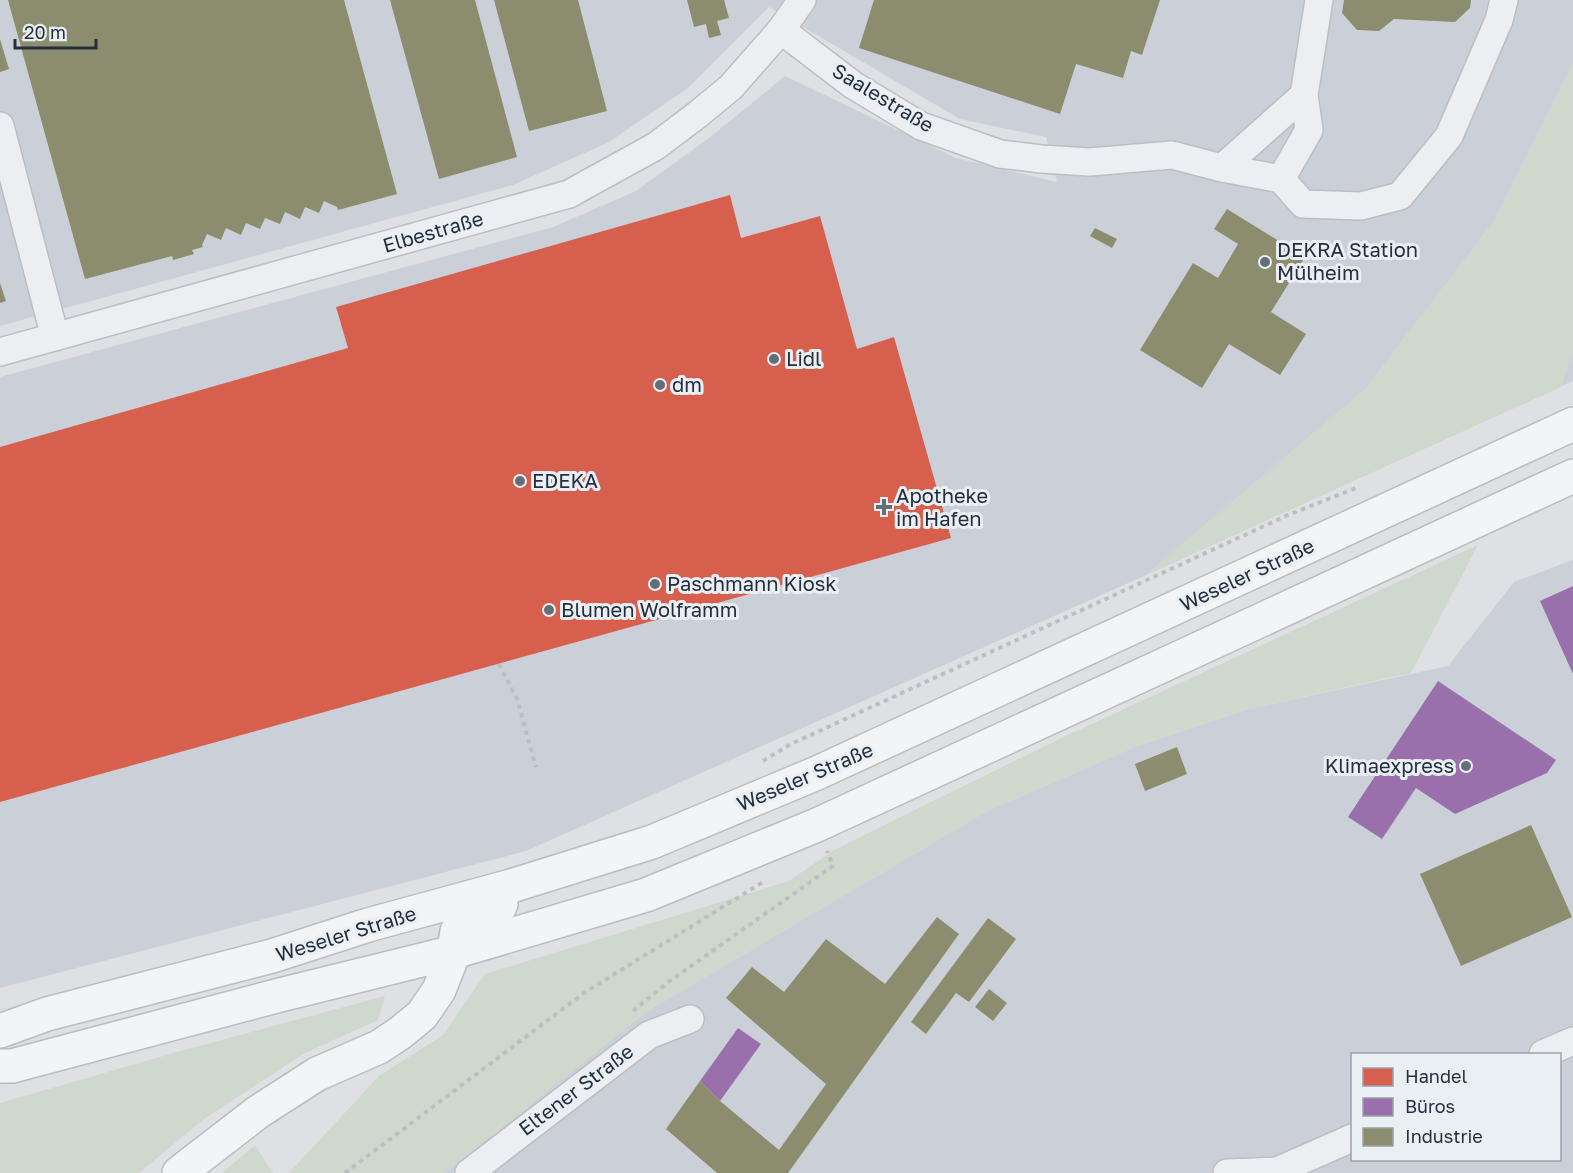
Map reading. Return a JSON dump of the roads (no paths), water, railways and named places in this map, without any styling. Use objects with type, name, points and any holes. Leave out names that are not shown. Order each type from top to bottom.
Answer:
[{"type":"main road","name":"Weseler Straße","points":[[0,1031],[47,1014],[272,956],[652,842],[817,773],[1573,424]]},
{"type":"main road","name":"Weseler Straße","points":[[0,1066],[12,1066],[280,995],[454,952],[645,895],[817,825],[1573,476]]},
{"type":"main road","points":[[179,1173],[258,1113],[317,1074],[379,1047],[422,1015],[439,990],[454,952],[457,931],[470,918],[499,908],[511,886]]},
{"type":"street","name":"Elbestraße","points":[[0,352],[569,194],[656,146],[731,87],[782,30],[802,0]]},
{"type":"street","points":[[1319,0],[1304,96],[1308,130],[1281,179],[1303,204],[1361,206],[1400,196],[1449,136],[1499,20],[1503,0]]},
{"type":"street","name":"Saalestraße","points":[[782,30],[853,85],[921,126],[1000,154],[1090,162],[1172,155],[1222,168],[1281,179]]},
{"type":"street","points":[[1222,168],[1304,96]]},
{"type":"street","points":[[0,126],[55,337]]},
{"type":"street","name":"Eltener Straße","points":[[469,1173],[649,1035],[690,1019]]},
{"type":"street","points":[[1545,1053],[1573,1041]]},
{"type":"street","points":[[1227,1173],[1277,1171],[1351,1139]]},
{"type":"place","name":"DEKRA Station Mülheim","points":[[1265,262]]},
{"type":"place","name":"Lidl","points":[[774,359]]},
{"type":"place","name":"dm","points":[[660,385]]},
{"type":"place","name":"EDEKA","points":[[520,481]]},
{"type":"place","name":"Apotheke im Hafen","points":[[884,507]]},
{"type":"place","name":"Paschmann Kiosk","points":[[655,584]]},
{"type":"place","name":"Blumen Wolframm","points":[[549,610]]},
{"type":"place","name":"Klimaexpress","points":[[1466,766]]}]
